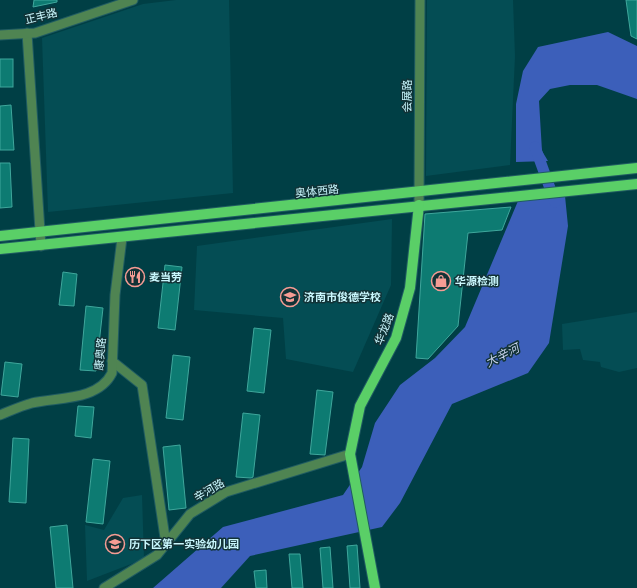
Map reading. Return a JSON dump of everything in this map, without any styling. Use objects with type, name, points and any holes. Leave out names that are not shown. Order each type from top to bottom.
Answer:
[{"type":"main road","name":"奥体西路","points":[[0,236],[637,168]]},
{"type":"main road","points":[[0,249],[122,238],[637,184]]},
{"type":"main road","name":"华龙路","points":[[350,454],[360,406],[396,338],[410,288],[419,206]]},
{"type":"main road","points":[[350,454],[375,588]]},
{"type":"street","name":"正丰路","points":[[0,35],[35,33],[133,0]]},
{"type":"street","name":"会展路","points":[[419,192],[420,0]]},
{"type":"street","points":[[27,33],[41,246]]},
{"type":"street","points":[[419,192],[419,206]]},
{"type":"street","name":"康奥路","points":[[0,415],[31,403],[92,393],[108,381],[112,373],[116,295],[122,238]]},
{"type":"street","points":[[112,361],[142,385],[166,544]]},
{"type":"street","name":"辛河路","points":[[104,588],[151,560],[190,514],[226,492],[350,454]]},
{"type":"shaded area","points":[[176,0],[229,0],[233,193],[48,212],[42,38],[143,4]]},
{"type":"shaded area","points":[[427,0],[513,0],[515,56],[510,165],[426,176]]},
{"type":"shaded area","name":"济南市俊德学校","points":[[392,219],[391,285],[353,372],[286,359],[283,318],[194,310],[197,246]]},
{"type":"shaded area","points":[[637,312],[637,368],[619,372],[601,367],[600,362],[583,360],[580,349],[563,350],[562,324]]},
{"type":"shaded area","name":"历下区第一实验幼儿园","points":[[142,495],[144,559],[87,581],[85,525],[104,530],[123,498]]},
{"type":"water","points":[[608,32],[637,46],[637,99],[597,85],[570,85],[550,89],[539,101],[542,151],[548,161],[516,162],[516,104],[523,71],[538,47]]},
{"type":"water","points":[[565,196],[568,226],[549,343],[528,373],[452,404],[400,503],[382,527],[250,556],[221,588],[153,588],[223,527],[343,495],[362,467],[375,423],[400,385],[435,358],[465,327],[518,201]]},
{"type":"building","points":[[34,0],[57,0],[57,2],[33,7]]},
{"type":"building","points":[[626,0],[637,0],[637,39],[631,36]]},
{"type":"building","points":[[0,59],[13,59],[13,87],[0,87]]},
{"type":"building","points":[[11,105],[14,150],[0,150],[0,106]]},
{"type":"building","points":[[0,163],[10,163],[12,207],[0,208]]},
{"type":"building","name":"华源检测","points":[[511,207],[502,230],[468,233],[458,326],[428,359],[416,358],[425,214]]},
{"type":"building","points":[[165,265],[182,267],[175,330],[158,328]]},
{"type":"building","points":[[63,272],[77,274],[74,306],[59,305]]},
{"type":"building","points":[[86,306],[103,308],[96,371],[80,370]]},
{"type":"building","points":[[254,328],[271,330],[264,393],[247,391]]},
{"type":"building","points":[[173,355],[190,357],[183,420],[166,418]]},
{"type":"building","points":[[5,362],[22,364],[18,397],[1,395]]},
{"type":"building","points":[[317,390],[333,392],[325,455],[310,454]]},
{"type":"building","points":[[78,406],[94,407],[91,438],[75,436]]},
{"type":"building","points":[[243,413],[260,415],[253,477],[251,478],[236,477]]},
{"type":"building","points":[[13,438],[29,439],[26,503],[9,502]]},
{"type":"building","points":[[180,445],[186,508],[169,510],[163,447]]},
{"type":"building","points":[[93,459],[110,461],[103,524],[86,522]]},
{"type":"building","points":[[67,525],[73,588],[56,588],[50,527]]},
{"type":"building","points":[[357,545],[360,588],[350,588],[347,546]]},
{"type":"building","points":[[330,547],[333,588],[323,588],[320,548]]},
{"type":"building","points":[[289,554],[300,554],[303,588],[292,588]]},
{"type":"building","points":[[266,570],[267,588],[256,588],[254,571]]},
{"type":"waterway","name":"大辛河","points":[[535,147],[555,202]]},
{"type":"place","name":"麦当劳","points":[[135,277]]},
{"type":"place","name":"华源检测","points":[[441,281]]},
{"type":"place","name":"济南市俊德学校","points":[[290,297]]},
{"type":"place","name":"历下区第一实验幼儿园","points":[[115,544]]}]
